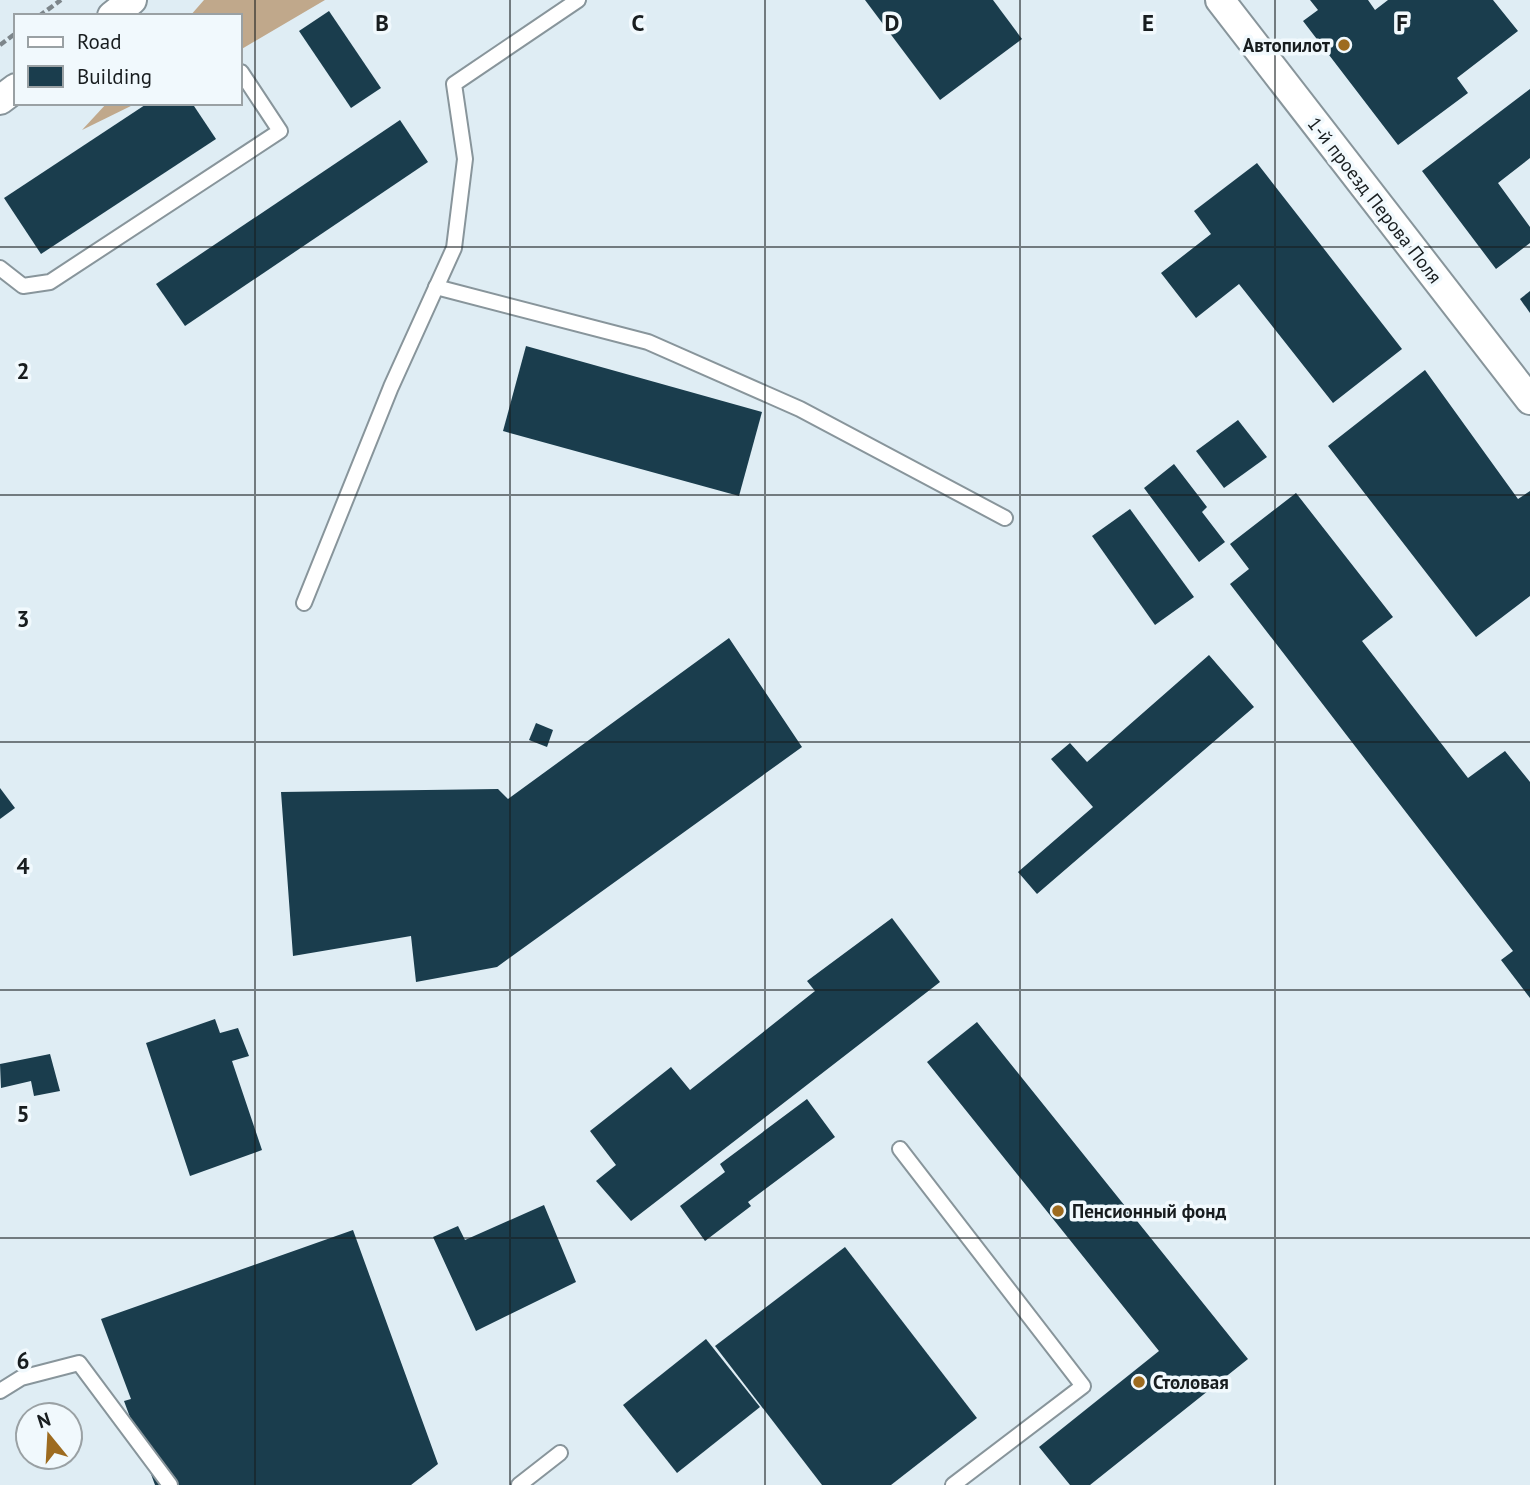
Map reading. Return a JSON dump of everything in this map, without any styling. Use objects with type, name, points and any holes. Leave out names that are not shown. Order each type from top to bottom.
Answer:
[{"type":"street","points":[[114,14],[132,0]]},
{"type":"street","name":"1-й проезд Перова Поля","points":[[1220,0],[1530,401]]},
{"type":"lane","points":[[304,603],[391,387],[454,248],[465,159],[454,84],[578,0]]},
{"type":"lane","points":[[0,268],[23,286],[50,282],[280,131],[242,74]]},
{"type":"lane","points":[[436,287],[648,342],[800,409],[1005,518]]},
{"type":"lane","points":[[900,1149],[1083,1386],[953,1485]]},
{"type":"lane","points":[[0,1391],[21,1378],[79,1363],[170,1485]]},
{"type":"lane","points":[[519,1485],[560,1453]]},
{"type":"path","points":[[42,14],[61,0]]},
{"type":"shaded area","points":[[204,0],[325,0],[242,49],[242,14],[192,14]]},
{"type":"shaded area","points":[[105,105],[133,105],[82,130]]},
{"type":"building","points":[[865,0],[993,0],[1022,39],[940,100]]},
{"type":"building","points":[[1310,0],[1368,0],[1375,10],[1388,0],[1493,0],[1518,31],[1457,78],[1468,93],[1398,145],[1303,21],[1318,10]]},
{"type":"building","points":[[329,11],[381,88],[351,108],[299,31]]},
{"type":"building","points":[[1530,89],[1530,158],[1498,183],[1530,227],[1530,243],[1496,269],[1422,171]]},
{"type":"building","points":[[145,105],[193,105],[216,139],[41,254],[4,198]]},
{"type":"building","points":[[400,120],[428,162],[185,326],[156,284]]},
{"type":"building","points":[[1257,163],[1402,349],[1333,403],[1239,284],[1196,318],[1161,273],[1211,234],[1194,211]]},
{"type":"building","points":[[1530,291],[1530,313],[1520,299]]},
{"type":"building","points":[[526,346],[762,412],[739,496],[503,431]]},
{"type":"building","points":[[1425,370],[1518,499],[1530,491],[1530,596],[1476,637],[1328,446]]},
{"type":"building","points":[[1238,420],[1267,457],[1224,488],[1196,451]]},
{"type":"building","points":[[1174,464],[1207,507],[1202,512],[1225,542],[1199,562],[1144,488]]},
{"type":"building","points":[[1296,493],[1393,617],[1362,641],[1468,778],[1505,751],[1530,782],[1530,998],[1501,960],[1513,951],[1230,584],[1249,569],[1230,544]]},
{"type":"building","points":[[1130,509],[1194,597],[1155,625],[1092,536]]},
{"type":"building","points":[[729,638],[802,747],[497,967],[416,982],[411,936],[293,956],[281,792],[498,789],[508,799]]},
{"type":"building","points":[[1209,655],[1254,707],[1037,894],[1018,872],[1093,807],[1051,759],[1070,743],[1087,762]]},
{"type":"building","points":[[536,723],[553,730],[547,747],[529,740]]},
{"type":"building","points":[[0,788],[15,808],[0,819]]},
{"type":"building","points":[[892,918],[940,982],[631,1221],[596,1181],[616,1165],[590,1131],[671,1067],[690,1090],[815,991],[807,981]]},
{"type":"building","points":[[215,1019],[220,1033],[238,1028],[249,1056],[232,1061],[262,1150],[190,1176],[146,1043]]},
{"type":"building","points":[[977,1022],[1248,1359],[1090,1485],[1070,1485],[1039,1447],[1159,1351],[927,1062]]},
{"type":"building","points":[[50,1054],[60,1091],[34,1096],[31,1081],[1,1088],[0,1064]]},
{"type":"building","points":[[807,1099],[835,1137],[748,1202],[751,1206],[705,1241],[680,1206],[725,1172],[720,1164]]},
{"type":"building","points":[[544,1205],[576,1282],[476,1331],[433,1237],[458,1226],[465,1240]]},
{"type":"building","points":[[353,1230],[438,1464],[411,1485],[155,1485],[124,1401],[131,1399],[101,1319]]},
{"type":"building","points":[[845,1247],[977,1418],[891,1485],[822,1485],[715,1346]]},
{"type":"building","points":[[706,1339],[760,1407],[677,1473],[623,1405]]},
{"type":"place","name":"Автопилот","points":[[1344,45]]},
{"type":"place","name":"Пенсионный фонд","points":[[1058,1211]]},
{"type":"place","name":"Столовая","points":[[1139,1382]]}]
